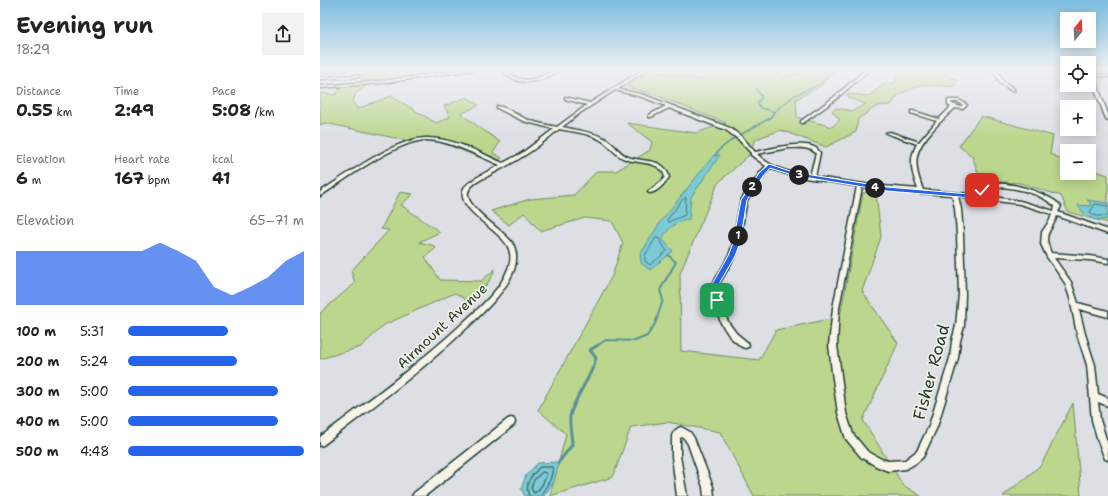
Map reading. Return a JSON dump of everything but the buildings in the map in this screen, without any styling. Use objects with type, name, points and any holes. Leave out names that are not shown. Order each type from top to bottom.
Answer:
[{"type":"street","name":"Airmount Avenue","points":[[320,442],[429,358],[479,312],[504,283],[512,268],[512,247],[504,236],[480,217],[466,199],[465,192],[471,185],[524,154],[558,127],[609,92]]},
{"type":"street","points":[[630,92],[669,106],[733,132],[741,138],[753,154],[769,166],[783,171],[860,185],[1017,201],[1056,213],[1108,232]]},
{"type":"street","points":[[802,122],[842,92]]},
{"type":"street","points":[[1098,92],[1108,119]]},
{"type":"street","points":[[566,98],[590,104]]},
{"type":"street","points":[[650,116],[669,106]]},
{"type":"street","points":[[498,107],[526,121],[558,127],[601,138],[626,158],[660,166],[666,171],[667,177],[663,183],[651,192]]},
{"type":"street","points":[[921,192],[914,168],[914,154],[919,143],[954,107]]},
{"type":"street","points":[[912,112],[940,121]]},
{"type":"street","points":[[888,134],[919,143]]},
{"type":"street","points":[[320,194],[394,148],[416,140],[432,140],[463,148],[503,166]]},
{"type":"street","points":[[753,154],[802,146],[813,148],[818,153],[812,177]]},
{"type":"street","points":[[746,345],[733,335],[725,323],[716,293],[716,284],[732,256],[744,200],[769,166]]},
{"type":"street","name":"Fisher Road","points":[[860,185],[836,308],[834,345],[836,372],[842,413],[849,436],[864,454],[878,463],[888,466],[906,464],[920,454],[933,427],[954,358],[960,326],[962,294],[958,209],[954,195]]},
{"type":"street","points":[[984,197],[982,188],[988,186],[1021,189],[1054,202],[1058,206],[1044,238],[1044,244],[1049,255],[1068,282],[1075,305],[1081,334],[1091,365],[1096,420],[1108,456]]},
{"type":"street","points":[[1049,255],[1108,261]]},
{"type":"street","points":[[1075,305],[1108,314]]},
{"type":"street","points":[[1094,398],[1108,402]]},
{"type":"street","points":[[417,496],[511,422]]},
{"type":"street","points":[[682,496],[676,456],[676,436],[681,431],[688,436],[691,441],[708,487],[709,496]]},
{"type":"green space","points":[[338,92],[357,92],[353,101],[357,109],[391,96],[436,123],[450,117],[444,106],[467,97],[479,105],[461,114],[500,142],[493,153],[502,158],[494,163],[435,140],[409,141],[325,123],[320,125],[320,93],[335,95]]},
{"type":"green space","points":[[645,92],[809,92],[796,99],[797,117],[832,127],[840,120],[832,111],[836,108],[853,111],[866,104],[849,98],[847,94],[869,96],[874,92],[905,92],[898,95],[891,105],[877,106],[858,119],[856,132],[826,147],[781,130],[756,139],[748,156],[718,183],[680,273],[681,351],[759,360],[776,330],[840,317],[863,193],[876,192],[881,237],[862,291],[898,343],[863,420],[903,485],[921,496],[754,496],[720,432],[667,422],[631,427],[613,477],[550,496],[566,434],[538,410],[612,276],[623,243],[612,221],[585,218],[540,231],[524,213],[509,225],[491,211],[530,199],[574,195],[597,171],[616,171],[650,150],[652,142],[627,123],[696,133],[726,123]]},
{"type":"green space","points":[[981,116],[1053,136],[1050,154],[1060,159],[1060,180],[1096,180],[1096,171],[1108,175],[1108,223],[1068,212],[1061,196],[1020,183],[981,181],[972,156],[959,146]]},
{"type":"green space","points":[[400,192],[413,194],[401,205],[440,232],[419,242],[432,245],[436,248],[425,257],[440,280],[481,281],[495,269],[491,279],[468,301],[455,293],[384,325],[361,347],[320,359],[320,313],[355,283],[351,271],[389,230],[381,229]]},
{"type":"green space","points":[[1073,403],[1081,496],[1003,496],[1041,465]]},
{"type":"water","points":[[714,155],[720,155],[691,197],[689,219],[680,221],[673,226],[662,239],[673,251],[650,270],[641,263],[640,255],[661,221]]},
{"type":"water","points":[[1087,200],[1108,203],[1108,221],[1106,219],[1093,219],[1083,212],[1078,205],[1090,206],[1090,203]]},
{"type":"water","points":[[559,462],[554,482],[544,496],[525,496],[521,489],[526,475],[538,463]]},
{"type":"waterway","points":[[758,92],[762,97],[757,103],[761,108],[774,112]]},
{"type":"waterway","points":[[774,112],[795,95],[801,92]]},
{"type":"waterway","points":[[715,156],[719,150],[733,139],[770,118],[774,112]]},
{"type":"waterway","points":[[596,346],[606,340],[635,341],[647,336],[655,324],[663,300],[660,290],[676,262],[668,255]]},
{"type":"waterway","points":[[558,463],[572,445],[570,423],[572,408],[594,366],[596,358],[590,350],[598,345]]},
{"type":"route","points":[[717,300],[716,284],[732,256],[744,200],[769,166],[792,174],[846,184],[887,189],[984,197],[982,190]]}]
